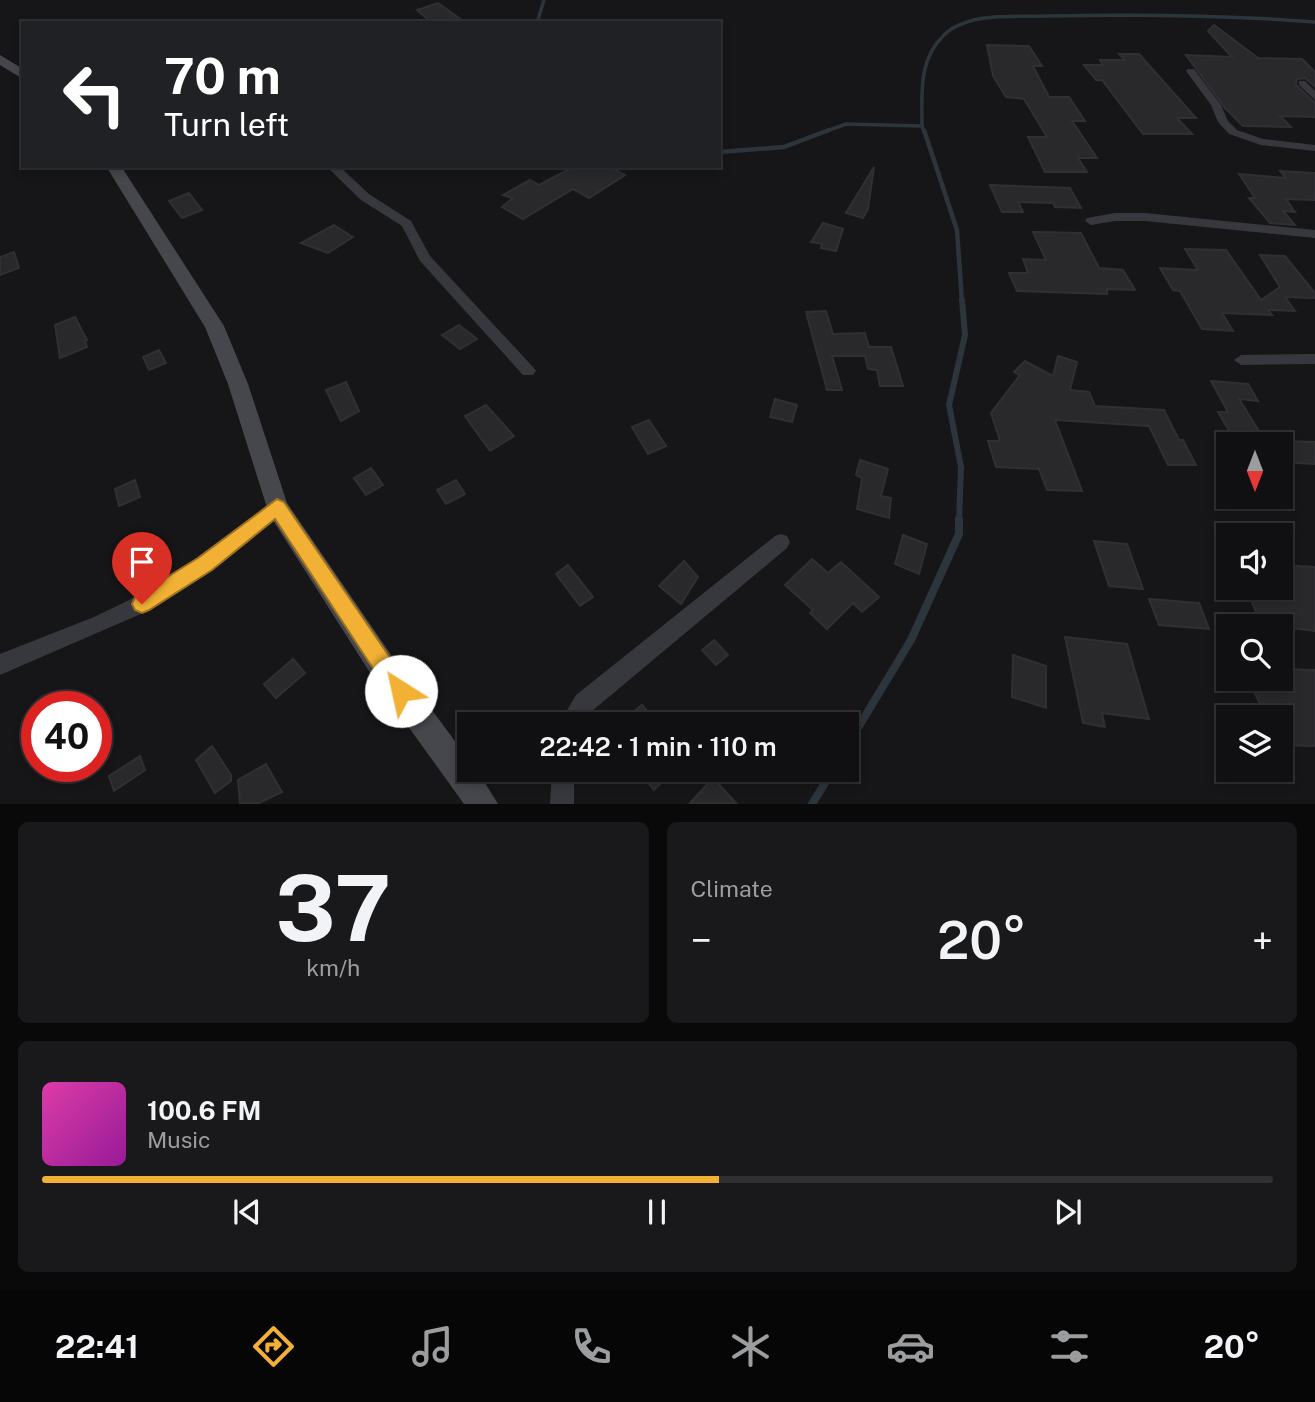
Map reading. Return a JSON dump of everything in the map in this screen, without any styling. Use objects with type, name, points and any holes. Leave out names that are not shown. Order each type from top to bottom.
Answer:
[{"type":"street","points":[[0,59],[21,74]]},
{"type":"street","points":[[1191,71],[1216,105],[1223,122],[1233,132],[1261,142],[1315,148]]},
{"type":"street","points":[[1302,83],[1315,97]]},
{"type":"street","points":[[114,168],[214,326],[238,384],[277,507],[384,669],[483,803]]},
{"type":"street","points":[[334,168],[365,197],[407,224],[425,258],[528,371]]},
{"type":"street","points":[[1091,221],[1115,217],[1145,217],[1315,234]]},
{"type":"street","points":[[1241,360],[1315,359]]},
{"type":"street","points":[[0,664],[27,651],[114,619],[142,604],[205,564],[277,507]]},
{"type":"street","points":[[578,712],[584,702],[781,542]]},
{"type":"street","points":[[562,803],[563,782]]},
{"type":"building","points":[[438,3],[463,21],[430,21],[417,10]]},
{"type":"building","points":[[1214,25],[1258,58],[1302,59],[1315,72],[1315,87],[1305,78],[1297,79],[1296,85],[1315,103],[1315,117],[1280,116],[1291,127],[1243,126],[1225,108],[1186,55],[1232,57],[1208,31]]},
{"type":"building","points":[[987,45],[1029,46],[1042,66],[1033,66],[1049,97],[1069,97],[1085,121],[1072,121],[1097,158],[1078,158],[1087,172],[1045,172],[1028,137],[1047,137],[1024,99],[1006,97],[993,76]]},
{"type":"building","points":[[1119,54],[1139,54],[1196,118],[1177,118],[1192,134],[1143,134],[1102,80],[1096,80],[1084,65],[1103,65],[1100,60],[1125,60]]},
{"type":"building","points":[[874,167],[868,209],[863,218],[846,213]]},
{"type":"building","points":[[571,168],[613,168],[625,175],[589,198],[573,189],[523,219],[502,207],[513,198],[503,195],[530,180],[539,185]]},
{"type":"building","points":[[1280,171],[1315,173],[1315,200],[1286,199],[1295,212],[1283,211],[1295,225],[1270,223],[1249,198],[1255,198],[1239,174],[1286,178]]},
{"type":"building","points":[[990,185],[1070,188],[1081,208],[1055,207],[1053,203],[1018,202],[1023,212],[1002,212]]},
{"type":"building","points":[[189,193],[202,210],[182,218],[169,201]]},
{"type":"building","points":[[823,223],[843,229],[836,251],[821,248],[822,244],[811,242]]},
{"type":"building","points":[[334,225],[353,237],[328,253],[301,243]]},
{"type":"building","points":[[1033,232],[1081,233],[1099,268],[1123,270],[1135,290],[1107,289],[1107,294],[1017,291],[1009,273],[1028,273],[1023,259],[1046,260]]},
{"type":"building","points":[[1185,249],[1226,250],[1261,300],[1280,287],[1260,255],[1285,256],[1315,293],[1315,298],[1285,297],[1295,311],[1268,310],[1272,315],[1222,313],[1233,331],[1202,329],[1180,291],[1173,290],[1160,268],[1198,270]]},
{"type":"building","points":[[14,252],[19,268],[0,275],[0,257]]},
{"type":"building","points":[[826,311],[833,334],[865,333],[869,347],[891,347],[903,386],[880,386],[877,370],[868,369],[865,356],[832,356],[842,390],[827,390],[806,312]]},
{"type":"building","points":[[75,317],[87,340],[87,347],[60,358],[55,325]]},
{"type":"building","points":[[459,325],[477,339],[460,349],[442,335]]},
{"type":"building","points":[[159,350],[166,363],[149,370],[143,357]]},
{"type":"building","points":[[1058,356],[1077,362],[1070,390],[1089,392],[1095,406],[1164,410],[1179,440],[1183,440],[1196,465],[1168,465],[1149,426],[1055,420],[1082,491],[1047,490],[1039,469],[996,467],[988,441],[1000,441],[991,413],[1020,375],[1014,372],[1025,361],[1053,376]]},
{"type":"building","points":[[1211,381],[1248,384],[1258,401],[1239,399],[1260,432],[1230,432],[1218,412],[1228,412]]},
{"type":"building","points":[[346,382],[359,411],[341,421],[326,390]]},
{"type":"building","points":[[775,399],[797,405],[792,422],[770,417]]},
{"type":"building","points":[[486,405],[514,436],[490,451],[465,416]]},
{"type":"building","points":[[649,420],[666,446],[648,454],[632,427]]},
{"type":"building","points":[[1293,441],[1315,442],[1315,464],[1293,463]]},
{"type":"building","points":[[860,460],[888,469],[881,496],[891,498],[889,518],[857,509],[862,478],[856,475]]},
{"type":"building","points":[[371,468],[383,485],[366,495],[354,478]]},
{"type":"building","points":[[135,480],[140,497],[119,506],[115,489]]},
{"type":"building","points":[[456,480],[465,494],[446,504],[437,490]]},
{"type":"building","points":[[903,535],[927,544],[919,574],[895,564]]},
{"type":"building","points":[[1094,541],[1127,544],[1143,589],[1109,586]]},
{"type":"building","points":[[812,559],[828,573],[841,562],[879,597],[862,612],[853,603],[827,629],[810,613],[813,610],[785,585]]},
{"type":"building","points":[[684,561],[698,577],[681,604],[659,586]]},
{"type":"building","points":[[568,565],[593,597],[580,606],[556,574]]},
{"type":"building","points":[[1293,566],[1315,567],[1315,631],[1293,628],[1293,614],[1257,614],[1251,600],[1293,600]]},
{"type":"building","points":[[1149,599],[1199,603],[1209,629],[1159,625]]},
{"type":"building","points":[[1065,637],[1127,644],[1149,719],[1102,713],[1105,727],[1083,723]]},
{"type":"building","points":[[714,640],[728,655],[716,665],[702,650]]},
{"type":"building","points":[[1013,655],[1046,666],[1046,708],[1012,697]]},
{"type":"building","points":[[293,659],[305,673],[276,698],[264,684]]},
{"type":"building","points":[[1293,669],[1315,670],[1315,746],[1293,745],[1293,705],[1261,705],[1254,691],[1293,691]]},
{"type":"building","points":[[642,705],[648,712],[634,712]]},
{"type":"building","points":[[212,746],[231,775],[231,781],[215,793],[196,760]]},
{"type":"building","points":[[140,756],[145,770],[114,791],[112,774]]},
{"type":"building","points":[[266,764],[282,792],[259,803],[240,803],[238,780]]},
{"type":"building","points":[[648,782],[662,782],[654,790]]},
{"type":"building","points":[[709,782],[717,782],[736,803],[690,803]]},
{"type":"waterway","points":[[538,21],[544,0]]},
{"type":"waterway","points":[[922,126],[923,78],[930,55],[946,33],[971,21],[1003,17],[1148,15],[1315,22]]},
{"type":"waterway","points":[[824,132],[846,124],[922,126]]},
{"type":"waterway","points":[[922,126],[924,132]]},
{"type":"waterway","points":[[721,152],[784,147],[829,130]]},
{"type":"waterway","points":[[924,130],[957,230],[962,302]]},
{"type":"waterway","points":[[959,521],[961,467],[949,405],[965,335],[962,300]]},
{"type":"waterway","points":[[859,726],[911,640],[959,534],[959,521]]},
{"type":"waterway","points":[[812,804],[826,782]]},
{"type":"route","points":[[142,604],[205,564],[277,507],[401,691]]}]
